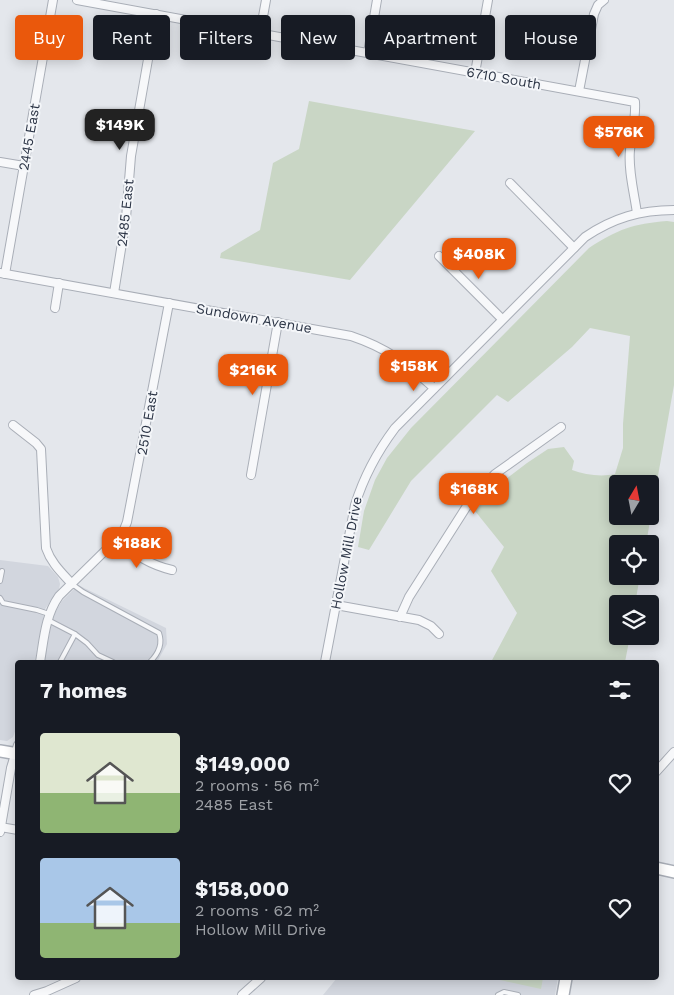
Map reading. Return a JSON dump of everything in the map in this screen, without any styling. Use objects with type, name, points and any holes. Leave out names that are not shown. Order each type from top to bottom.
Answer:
[{"type":"main road","points":[[0,751],[15,751]]},
{"type":"main road","points":[[659,869],[674,872]]},
{"type":"main road","points":[[563,995],[566,980]]},
{"type":"street","name":"2445 East","points":[[2,273],[24,166],[53,0]]},
{"type":"street","name":"6710 South","points":[[77,0],[180,18]]},
{"type":"street","points":[[263,15],[266,0]]},
{"type":"street","points":[[374,15],[377,0]]},
{"type":"street","points":[[475,73],[488,0]]},
{"type":"street","points":[[580,91],[594,14],[598,5],[604,0]]},
{"type":"street","name":"2485 East","points":[[114,293],[126,218],[131,156],[156,14]]},
{"type":"street","name":"6710 South","points":[[271,35],[365,53]]},
{"type":"street","name":"6710 South","points":[[402,60],[635,102],[636,117],[630,150],[630,165],[637,213]]},
{"type":"street","points":[[0,162],[24,166]]},
{"type":"street","points":[[510,183],[574,248]]},
{"type":"street","name":"Hollow Mill Drive","points":[[326,660],[355,505],[361,486],[381,446],[395,428],[502,319],[574,248],[597,229],[623,216],[658,210],[674,210]]},
{"type":"street","points":[[439,256],[502,319]]},
{"type":"street","name":"Sundown Avenue","points":[[2,273],[351,336],[368,342],[399,358],[434,388]]},
{"type":"street","points":[[55,308],[59,283]]},
{"type":"street","name":"2510 East","points":[[48,617],[59,596],[123,532],[130,511],[169,303]]},
{"type":"street","points":[[251,475],[278,322]]},
{"type":"street","points":[[12,425],[41,449],[46,548],[49,557],[72,584]]},
{"type":"street","points":[[400,617],[409,596],[472,498],[495,474],[560,427]]},
{"type":"street","points":[[116,540],[142,559],[172,570]]},
{"type":"street","points":[[336,605],[419,620],[439,634]]},
{"type":"street","points":[[40,660],[48,617]]},
{"type":"street","points":[[659,769],[674,752]]},
{"type":"street","points":[[15,760],[0,828],[15,830]]},
{"type":"street","points":[[34,995],[72,980]]},
{"type":"street","points":[[242,995],[259,980]]},
{"type":"lane","points":[[0,581],[2,571]]},
{"type":"lane","points":[[72,584],[83,592],[158,633],[161,641],[160,646],[151,660]]},
{"type":"lane","points":[[0,598],[3,603],[37,610],[75,634],[98,655],[109,660]]},
{"type":"lane","points":[[61,660],[75,634]]},
{"type":"lane","points":[[498,995],[504,992],[518,995]]},
{"type":"shaded area","points":[[0,560],[48,566],[58,577],[59,589],[45,609],[35,660],[15,660],[15,732],[13,737],[7,741],[0,740]]},
{"type":"shaded area","points":[[78,585],[166,628],[167,644],[158,660],[44,660],[53,616],[62,601]]},
{"type":"shaded area","points":[[335,980],[558,980],[555,995],[323,995]]},
{"type":"green space","points":[[309,101],[475,131],[350,280],[220,258],[221,253],[260,230],[273,163],[299,149]]},
{"type":"green space","points":[[655,222],[674,222],[674,385],[658,475],[609,475],[609,525],[649,525],[648,535],[609,535],[609,585],[638,585],[637,595],[609,595],[609,645],[628,645],[625,660],[492,660],[517,613],[491,571],[504,547],[475,511],[493,489],[548,449],[564,447],[574,461],[572,470],[594,475],[615,474],[623,448],[630,336],[590,328],[572,347],[508,402],[497,395],[411,481],[369,550],[358,547],[364,511],[375,480],[387,458],[411,428],[589,248],[626,228]]},
{"type":"green space","points":[[500,980],[543,980],[541,989]]}]
